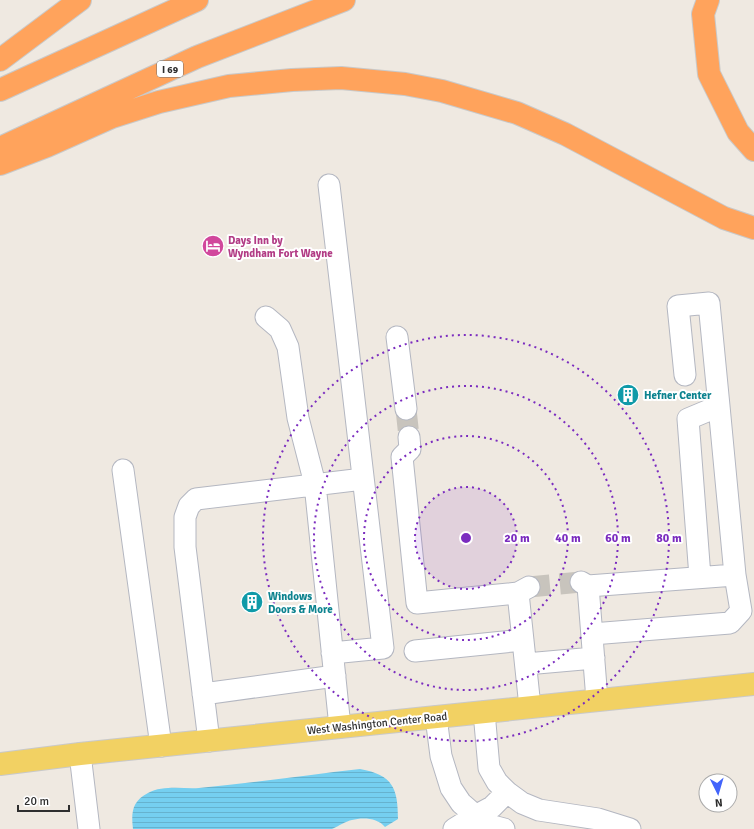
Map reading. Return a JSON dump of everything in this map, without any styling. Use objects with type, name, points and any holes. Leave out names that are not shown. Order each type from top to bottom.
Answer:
[{"type":"highway","points":[[0,60],[80,0]]},
{"type":"highway","points":[[0,90],[197,0]]},
{"type":"highway","name":"I 69","points":[[0,148],[197,57],[344,0]]},
{"type":"highway","points":[[708,0],[703,14],[709,74],[738,132],[754,150]]},
{"type":"highway","points":[[0,164],[47,146],[112,117],[159,102],[229,86],[292,80],[341,78],[406,84],[442,92],[517,113],[565,134],[724,218],[754,228]]},
{"type":"main road","name":"West Washington Center Road","points":[[0,764],[80,754],[754,684]]},
{"type":"street","points":[[329,185],[383,648],[332,653]]},
{"type":"street","points":[[592,634],[730,622],[740,610],[735,575],[709,303],[678,306],[685,375]]},
{"type":"street","points":[[266,317],[280,329],[288,347],[298,418],[315,484],[340,727]]},
{"type":"street","points":[[398,337],[406,409]]},
{"type":"street","points":[[700,577],[688,419],[719,406]]},
{"type":"street","points":[[409,437],[410,449],[402,457],[417,603],[524,590],[523,640],[530,707]]},
{"type":"street","points":[[123,470],[161,746]]},
{"type":"street","points":[[209,741],[185,547],[185,517],[189,506],[196,499],[363,478]]},
{"type":"street","points":[[597,700],[592,634],[585,584],[735,575]]},
{"type":"street","points":[[416,651],[523,640]]},
{"type":"street","points":[[526,664],[594,658]]},
{"type":"street","points":[[203,694],[335,676]]},
{"type":"street","points":[[484,712],[489,768],[497,782],[507,792],[522,803],[539,810],[598,819],[630,829]]},
{"type":"street","points":[[436,717],[441,756],[452,788],[461,803],[486,824],[504,829]]},
{"type":"street","points":[[80,754],[89,829]]},
{"type":"street","points":[[454,829],[492,807],[507,792]]},
{"type":"water","points":[[360,769],[380,775],[387,779],[395,791],[398,819],[385,827],[374,820],[356,819],[345,822],[332,829],[133,829],[132,818],[136,804],[143,796],[160,789],[219,786]]},
{"type":"tunnel","points":[[406,409],[409,437]]},
{"type":"tunnel","points":[[529,587],[581,582]]},
{"type":"place","name":"Days Inn by Wyndham Fort Wayne","points":[[213,246]]},
{"type":"place","name":"Hefner Center","points":[[628,395]]},
{"type":"place","name":"Windows Doors & More","points":[[252,602]]}]
